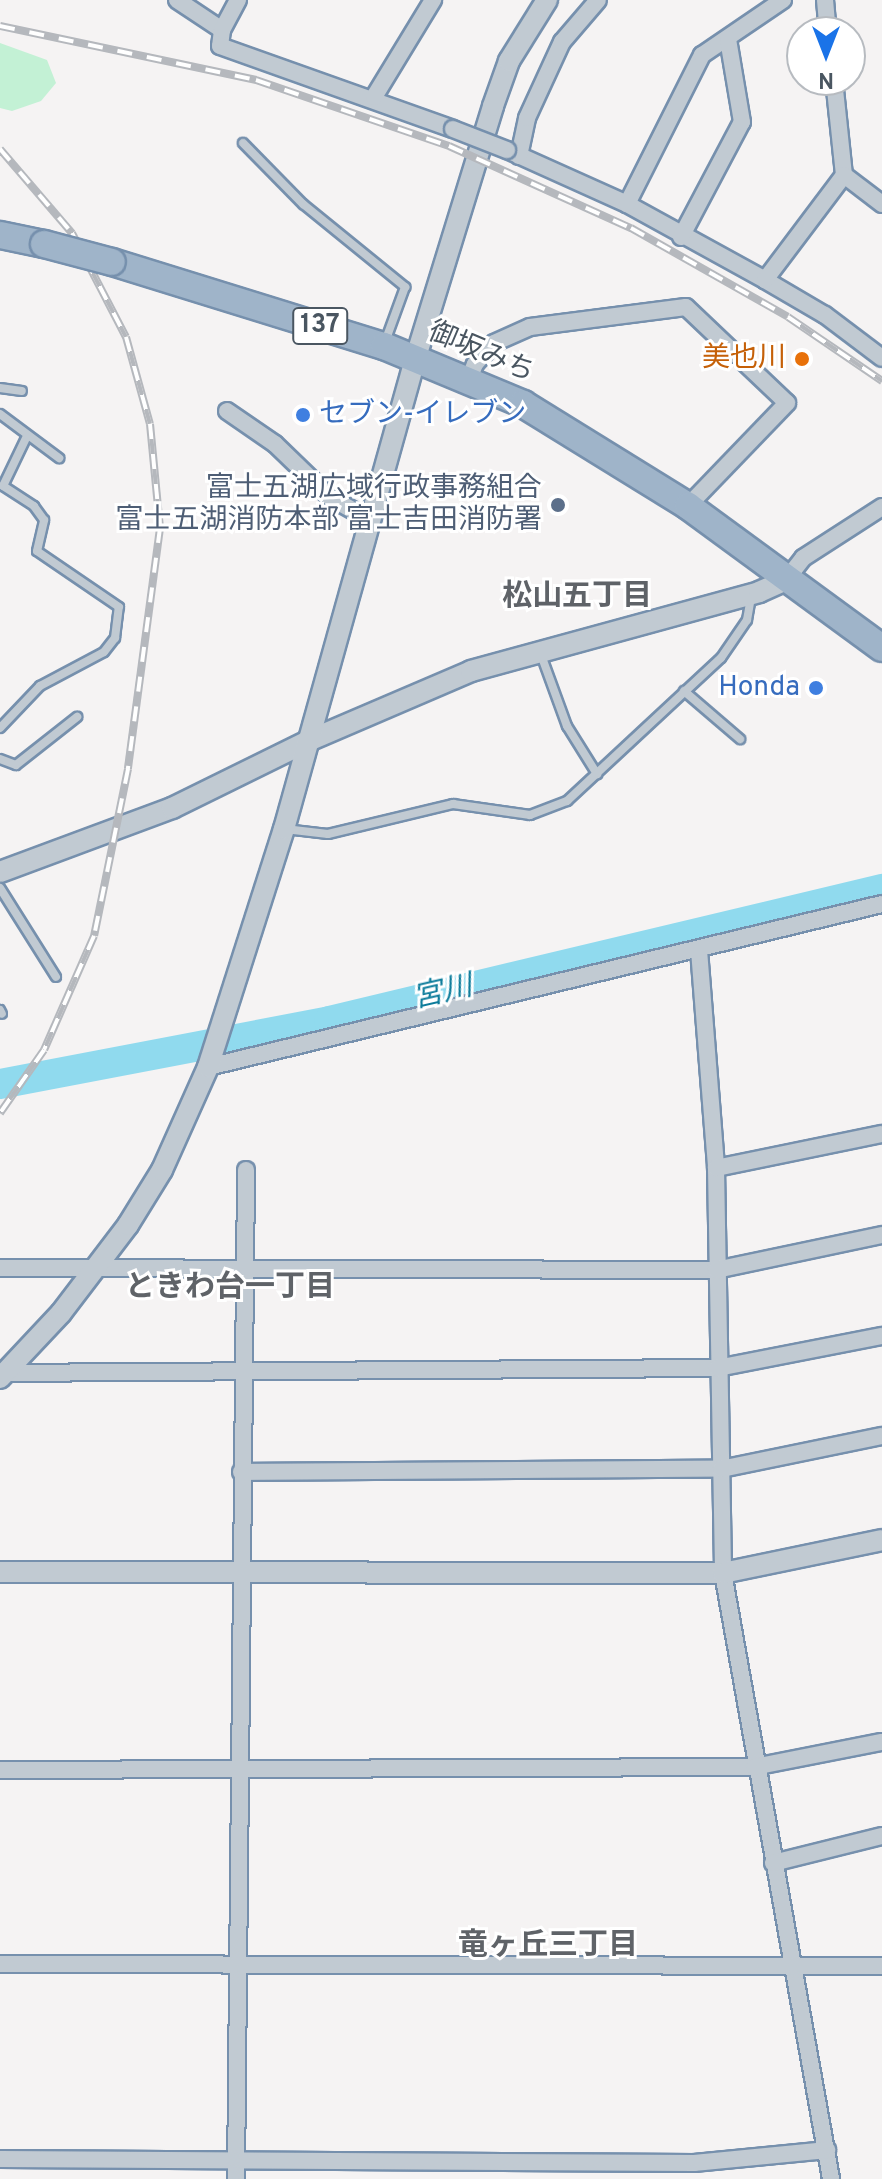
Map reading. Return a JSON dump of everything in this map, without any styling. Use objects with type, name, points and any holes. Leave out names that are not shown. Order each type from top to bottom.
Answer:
[{"type":"highway","name":"御坂みち","points":[[0,235],[112,262],[384,346],[557,423],[688,506],[882,648]]},
{"type":"street","points":[[177,0],[222,30]]},
{"type":"street","points":[[238,0],[222,30],[220,46],[374,97],[513,153],[627,204],[825,315],[882,358]]},
{"type":"street","points":[[374,97],[433,0]]},
{"type":"street","points":[[2,1375],[96,1270],[162,1170],[210,1061],[284,829],[415,360],[509,61],[547,0]]},
{"type":"street","points":[[513,153],[562,42],[598,0]]},
{"type":"street","points":[[627,204],[702,55],[783,0]]},
{"type":"street","points":[[681,237],[742,122],[728,39]]},
{"type":"street","points":[[765,280],[844,175],[836,96]]},
{"type":"street","points":[[844,175],[882,204]]},
{"type":"street","points":[[468,382],[475,364],[494,343],[530,327],[686,307],[787,403],[688,506]]},
{"type":"street","points":[[227,411],[275,444],[331,498],[370,520]]},
{"type":"street","points":[[0,872],[172,808],[308,741],[471,671],[751,595],[786,580],[803,558],[882,507]]},
{"type":"street","points":[[210,1061],[699,950],[882,904]]},
{"type":"street","points":[[699,950],[716,1168],[717,1368],[723,1573],[754,1767],[831,2179]]},
{"type":"street","points":[[716,1168],[882,1134]]},
{"type":"street","points":[[236,2179],[246,1170]]},
{"type":"street","points":[[0,1268],[716,1270],[882,1235]]},
{"type":"street","points":[[2,1375],[717,1368],[882,1336]]},
{"type":"street","points":[[241,1472],[721,1469],[882,1436]]},
{"type":"street","points":[[0,1572],[723,1573],[882,1540]]},
{"type":"street","points":[[0,1770],[754,1767],[882,1742]]},
{"type":"street","points":[[773,1863],[882,1836]]},
{"type":"street","points":[[0,1964],[789,1963],[882,1966]]},
{"type":"street","points":[[0,2159],[237,2157],[694,2163],[827,2150]]},
{"type":"lane","points":[[243,143],[303,204],[405,287],[384,346]]},
{"type":"lane","points":[[0,388],[22,391]]},
{"type":"lane","points":[[0,414],[26,438],[59,458]]},
{"type":"lane","points":[[0,728],[40,686],[104,652],[115,638],[119,607],[37,551],[44,520],[34,506],[3,486],[26,438]]},
{"type":"lane","points":[[284,829],[328,834],[453,804],[530,815],[567,801],[721,658],[741,631],[751,595]]},
{"type":"lane","points":[[539,652],[567,726],[597,774]]},
{"type":"lane","points":[[684,691],[740,739]]},
{"type":"lane","points":[[0,759],[16,765],[77,717]]},
{"type":"lane","points":[[0,888],[56,977]]},
{"type":"green space","points":[[0,43],[47,60],[56,83],[41,101],[12,111],[0,108]]},
{"type":"waterway","name":"宮川","points":[[0,1084],[329,1021],[882,889]]},
{"type":"railway","points":[[0,26],[256,80],[449,146],[631,228],[788,317],[882,381]]},
{"type":"railway","points":[[0,149],[72,233],[126,337],[150,424],[160,528],[128,769],[94,936],[44,1050],[0,1113]]},
{"type":"place","name":"美也川","points":[[802,359]]},
{"type":"place","name":"セブン-イレブン","points":[[303,415]]},
{"type":"place","name":"富士五湖広域行政事務組合 富士五湖消防本部 富士吉田消防署","points":[[558,505]]},
{"type":"place","name":"Honda","points":[[816,688]]},
{"type":"district","name":"松山五丁目","points":[[577,598]]},
{"type":"district","name":"ときわ台一丁目","points":[[230,1289]]},
{"type":"district","name":"竜ヶ丘三丁目","points":[[548,1947]]}]
